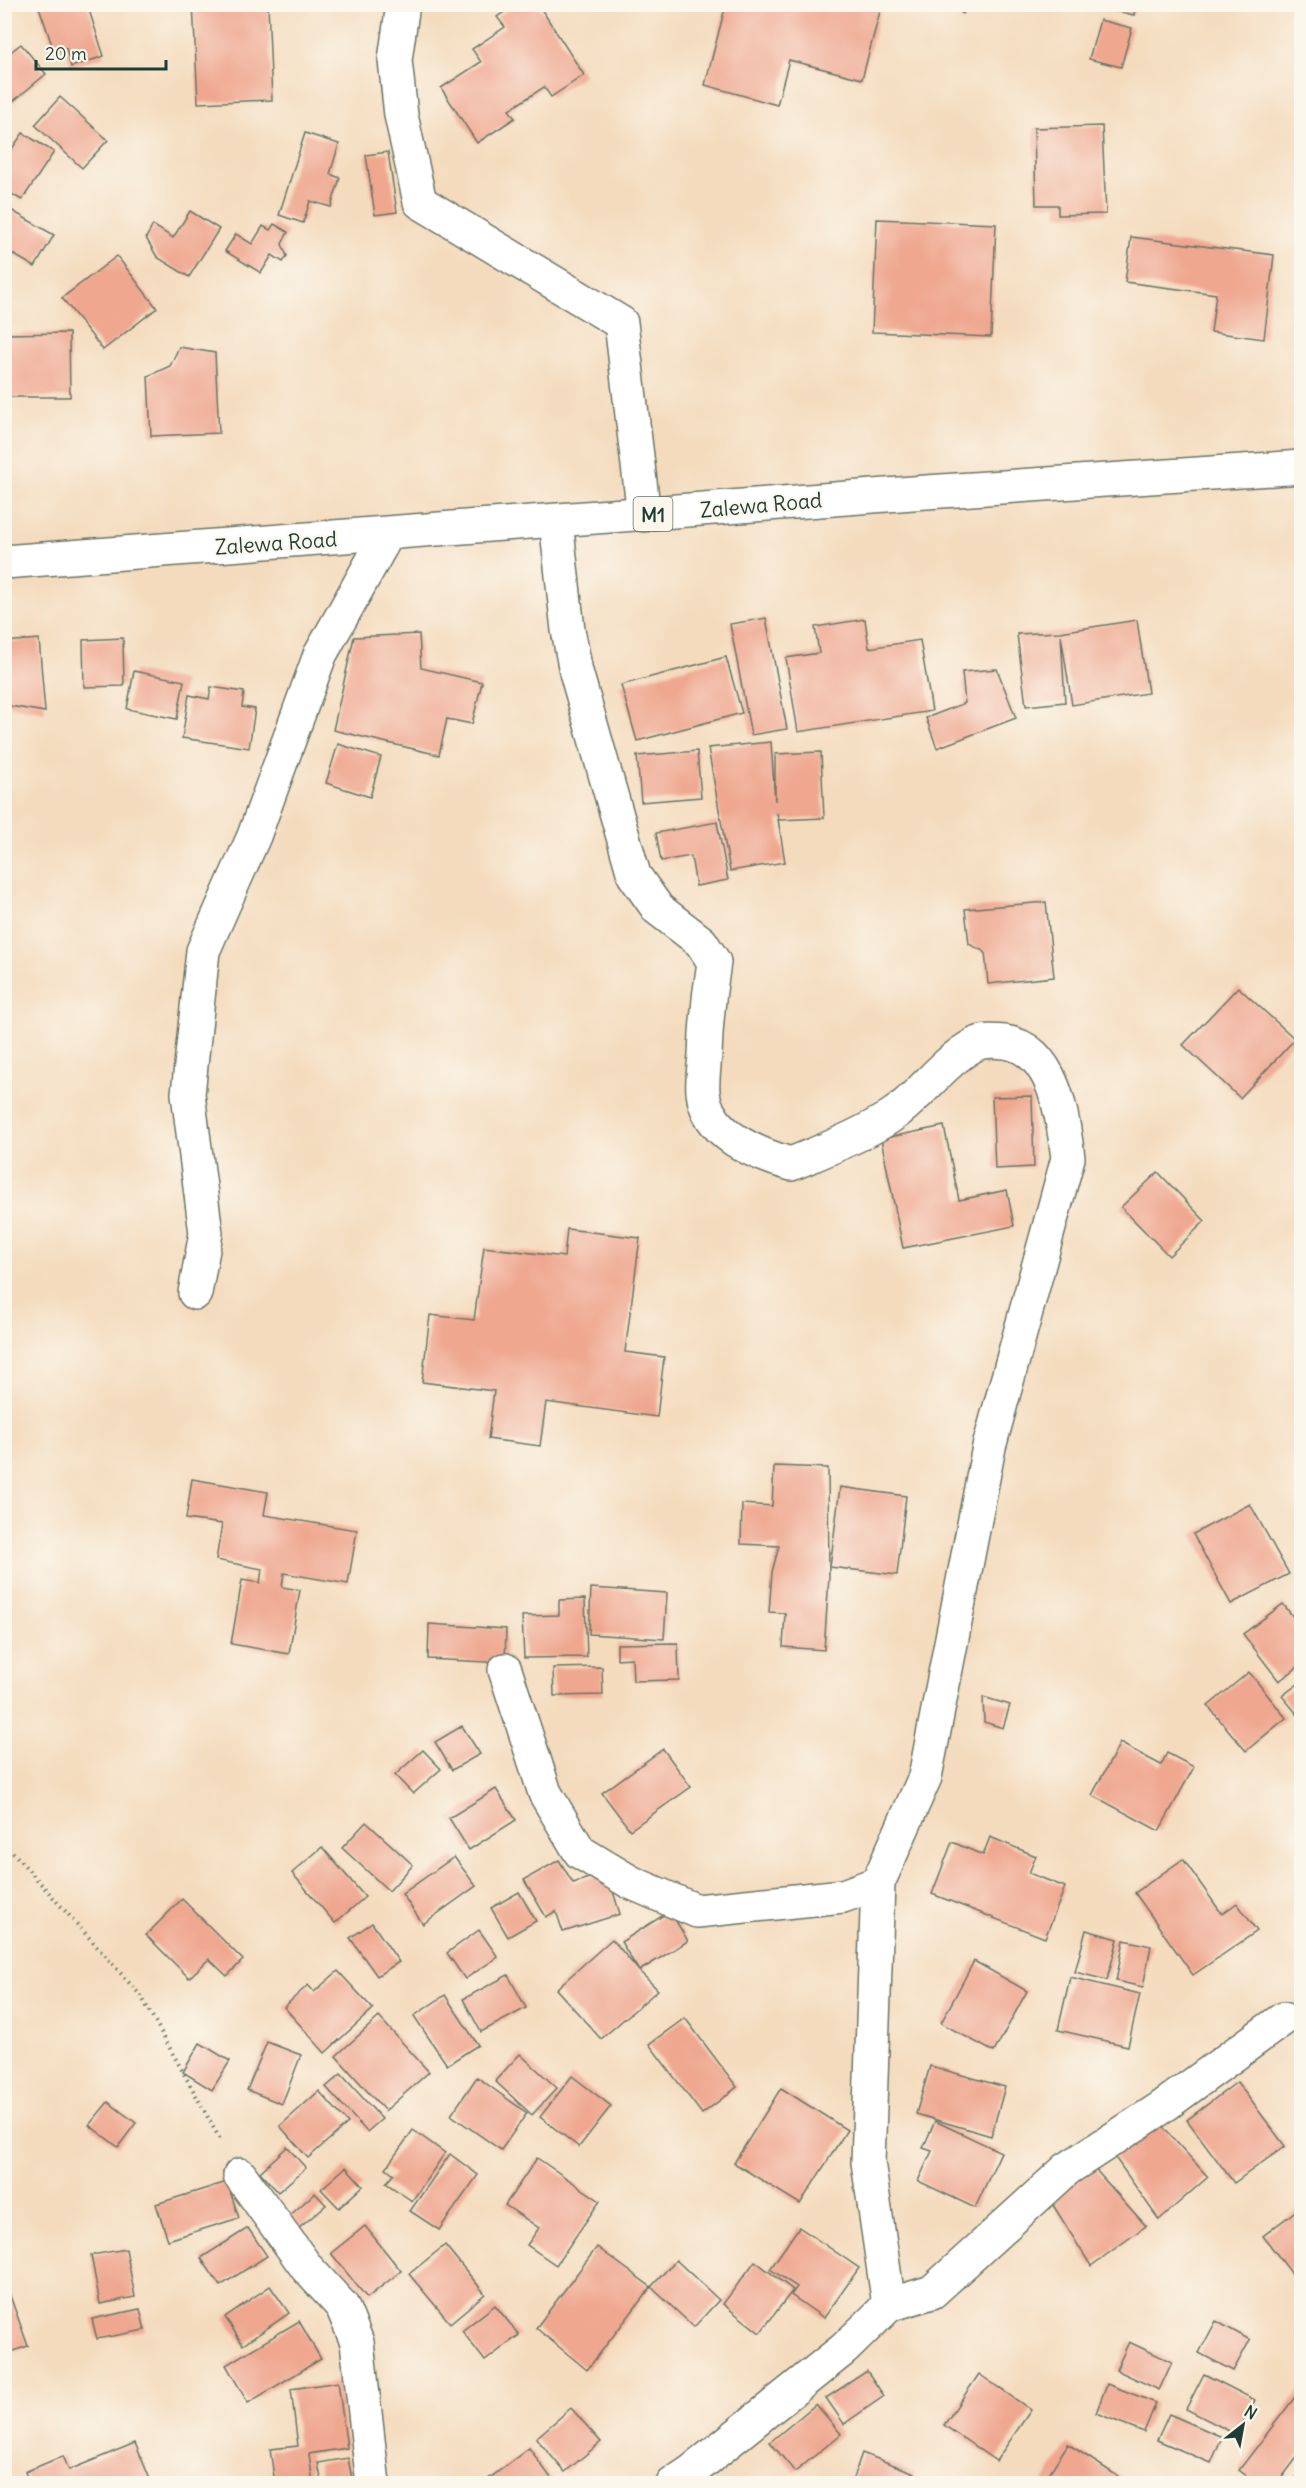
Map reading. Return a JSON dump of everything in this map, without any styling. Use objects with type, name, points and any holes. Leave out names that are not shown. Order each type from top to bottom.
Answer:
[{"type":"main road","points":[[403,4],[395,60],[401,115],[420,202],[621,323],[644,515]]},
{"type":"main road","name":"Zalewa Road","points":[[4,562],[926,492],[1302,467]]},
{"type":"main road","points":[[556,521],[568,630],[576,672],[634,875],[658,909],[701,942],[714,962],[706,1009],[703,1093],[714,1119],[733,1139],[748,1149],[791,1164],[894,1115],[975,1044],[993,1041],[1015,1044],[1030,1053],[1042,1065],[1053,1087],[1068,1158],[989,1447],[926,1777],[878,1883],[868,2162],[889,2305]]},
{"type":"main road","points":[[195,1293],[206,1233],[188,1094],[203,951],[254,836],[320,655],[387,534]]},
{"type":"main road","points":[[505,1670],[545,1793],[580,1852],[630,1882],[696,1911],[843,1896],[878,1883]]},
{"type":"main road","points":[[673,2484],[844,2349],[889,2305],[932,2292],[1067,2169],[1161,2108],[1283,2019]]},
{"type":"main road","points":[[240,2175],[308,2268],[342,2306],[350,2323],[357,2342],[373,2484]]},
{"type":"path","points":[[4,1824],[9,1848],[141,1996],[240,2175]]},
{"type":"building","points":[[38,4],[87,4],[104,56],[71,67],[66,48],[54,51]]},
{"type":"building","points":[[193,4],[268,4],[272,100],[198,103]]},
{"type":"building","points":[[516,4],[538,4],[584,75],[551,97],[544,87],[509,110],[515,118],[477,143],[441,88],[481,62],[472,49],[505,27],[497,17]]},
{"type":"building","points":[[726,4],[882,4],[862,79],[789,60],[777,105],[705,85]]},
{"type":"building","points":[[948,4],[969,4],[963,14]]},
{"type":"building","points":[[1105,4],[1136,4],[1134,15],[1104,9]]},
{"type":"building","points":[[1100,20],[1132,28],[1121,67],[1089,59]]},
{"type":"building","points":[[21,44],[46,74],[4,109],[4,57]]},
{"type":"building","points":[[60,97],[108,140],[82,168],[35,125]]},
{"type":"building","points":[[1102,126],[1106,214],[1058,215],[1058,205],[1036,205],[1034,128]]},
{"type":"building","points":[[23,133],[54,152],[22,200],[4,190],[4,160]]},
{"type":"building","points":[[305,133],[339,144],[330,174],[340,178],[331,207],[310,201],[303,223],[279,215]]},
{"type":"building","points":[[388,152],[397,212],[375,215],[366,155]]},
{"type":"building","points":[[4,206],[54,235],[35,267],[4,249]]},
{"type":"building","points":[[190,211],[219,229],[189,277],[157,257],[146,238],[153,225],[173,238]]},
{"type":"building","points":[[877,219],[996,224],[991,337],[872,332]]},
{"type":"building","points":[[274,224],[288,232],[282,244],[287,256],[283,262],[272,255],[261,273],[225,251],[236,234],[252,244],[263,226],[270,230]]},
{"type":"building","points":[[1131,237],[1274,255],[1264,339],[1211,332],[1216,294],[1125,282]]},
{"type":"building","points":[[117,256],[157,308],[103,350],[62,298]]},
{"type":"building","points":[[69,333],[70,397],[4,397],[4,334]]},
{"type":"building","points":[[179,347],[215,353],[219,433],[151,436],[148,376],[170,366]]},
{"type":"building","points":[[766,618],[787,729],[751,735],[730,624]]},
{"type":"building","points":[[865,619],[869,648],[920,640],[932,711],[798,732],[786,658],[819,653],[815,627]]},
{"type":"building","points":[[1137,620],[1148,693],[1072,705],[1061,635],[1065,702],[1026,706],[1017,634],[1060,632]]},
{"type":"building","points":[[419,634],[421,668],[482,682],[472,724],[447,719],[439,755],[333,730],[354,637]]},
{"type":"building","points":[[123,638],[124,686],[84,687],[83,640]]},
{"type":"building","points":[[39,639],[45,712],[4,705],[4,642]]},
{"type":"building","points":[[726,657],[742,713],[637,741],[621,685]]},
{"type":"building","points":[[997,669],[1016,718],[937,748],[926,718],[965,703],[962,672]]},
{"type":"building","points":[[134,671],[184,681],[177,719],[127,709]]},
{"type":"building","points":[[211,687],[244,692],[242,707],[255,709],[249,748],[182,738],[189,695],[209,699]]},
{"type":"building","points":[[771,742],[775,801],[775,754],[821,752],[824,818],[779,820],[777,813],[785,862],[730,871],[708,748]]},
{"type":"building","points":[[338,744],[381,757],[370,797],[326,783]]},
{"type":"building","points":[[697,751],[701,797],[641,802],[637,756]]},
{"type":"building","points":[[717,822],[728,880],[696,886],[691,856],[661,861],[656,833]]},
{"type":"building","points":[[1046,902],[1054,977],[988,984],[985,952],[969,944],[965,909]]},
{"type":"building","points":[[1238,987],[1295,1039],[1240,1098],[1183,1045]]},
{"type":"building","points":[[1032,1096],[1034,1167],[995,1169],[992,1097]]},
{"type":"building","points":[[944,1126],[959,1200],[1007,1190],[1014,1226],[903,1248],[881,1139]]},
{"type":"building","points":[[1158,1172],[1205,1221],[1169,1256],[1121,1207]]},
{"type":"building","points":[[567,1229],[640,1238],[625,1352],[664,1357],[657,1417],[546,1402],[540,1446],[488,1439],[494,1391],[422,1382],[430,1315],[474,1320],[484,1247],[564,1257]]},
{"type":"building","points":[[774,1466],[828,1468],[829,1577],[824,1650],[783,1647],[785,1613],[769,1612],[772,1572],[779,1546],[741,1544],[742,1504],[772,1506]]},
{"type":"building","points":[[192,1479],[268,1492],[264,1515],[357,1530],[348,1584],[284,1573],[282,1587],[300,1590],[289,1654],[231,1644],[242,1580],[260,1583],[262,1569],[216,1560],[222,1524],[186,1519]]},
{"type":"building","points":[[840,1487],[906,1496],[897,1575],[830,1567]]},
{"type":"building","points":[[1250,1504],[1289,1574],[1231,1604],[1193,1534]]},
{"type":"building","points":[[591,1588],[667,1593],[664,1639],[589,1634]]},
{"type":"building","points":[[585,1599],[587,1657],[524,1658],[522,1616],[559,1615],[559,1600]]},
{"type":"building","points":[[1283,1604],[1302,1628],[1302,1664],[1279,1681],[1243,1634]]},
{"type":"building","points":[[429,1624],[506,1629],[505,1663],[428,1659]]},
{"type":"building","points":[[678,1643],[679,1680],[633,1681],[632,1658],[617,1659],[617,1644]]},
{"type":"building","points":[[602,1667],[603,1695],[554,1696],[553,1668]]},
{"type":"building","points":[[1249,1672],[1286,1718],[1246,1751],[1208,1706]]},
{"type":"building","points":[[1302,1681],[1302,1720],[1282,1696]]},
{"type":"building","points":[[983,1697],[1010,1705],[1003,1728],[984,1722]]},
{"type":"building","points":[[462,1726],[480,1754],[452,1770],[435,1742]]},
{"type":"building","points":[[1120,1743],[1161,1765],[1167,1753],[1194,1767],[1159,1831],[1092,1795]]},
{"type":"building","points":[[663,1749],[691,1787],[630,1830],[602,1793]]},
{"type":"building","points":[[423,1750],[441,1769],[413,1794],[395,1775]]},
{"type":"building","points":[[496,1789],[516,1820],[469,1850],[449,1818]]},
{"type":"building","points":[[366,1822],[413,1865],[389,1891],[342,1848]]},
{"type":"building","points":[[990,1837],[1036,1856],[1029,1873],[1065,1887],[1045,1938],[932,1894],[952,1842],[983,1855]]},
{"type":"building","points":[[322,1847],[365,1897],[335,1923],[292,1873]]},
{"type":"building","points":[[454,1857],[476,1886],[423,1924],[402,1894]]},
{"type":"building","points":[[1183,1859],[1222,1914],[1237,1903],[1257,1931],[1193,1975],[1135,1893]]},
{"type":"building","points":[[559,1860],[573,1883],[607,1872],[620,1914],[563,1932],[556,1911],[546,1917],[524,1880]]},
{"type":"building","points":[[519,1892],[536,1921],[508,1937],[491,1908]]},
{"type":"building","points":[[182,1899],[243,1960],[227,1976],[209,1959],[189,1978],[146,1935]]},
{"type":"building","points":[[670,1911],[688,1941],[639,1971],[621,1942]]},
{"type":"building","points":[[372,1923],[399,1962],[377,1976],[350,1938]]},
{"type":"building","points":[[479,1930],[498,1957],[465,1979],[447,1953]]},
{"type":"building","points":[[1086,1930],[1118,1939],[1107,1980],[1075,1972]]},
{"type":"building","points":[[612,1939],[658,1990],[601,2039],[556,1989]]},
{"type":"building","points":[[1124,1940],[1151,1946],[1143,1987],[1116,1981]]},
{"type":"building","points":[[974,1961],[1027,1991],[994,2052],[941,2023]]},
{"type":"building","points":[[338,1971],[373,2009],[325,2053],[284,2007],[308,1985],[314,1992]]},
{"type":"building","points":[[508,1975],[526,2008],[481,2032],[463,1999]]},
{"type":"building","points":[[1070,1977],[1140,1994],[1128,2046],[1058,2030]]},
{"type":"building","points":[[445,1995],[478,2045],[447,2065],[414,2016]]},
{"type":"building","points":[[379,2017],[429,2072],[385,2111],[336,2056]]},
{"type":"building","points":[[685,2018],[737,2087],[702,2114],[649,2044]]},
{"type":"building","points":[[267,2042],[301,2055],[282,2104],[247,2090]]},
{"type":"building","points":[[200,2043],[230,2061],[212,2090],[183,2072]]},
{"type":"building","points":[[520,2054],[557,2088],[532,2115],[495,2081]]},
{"type":"building","points":[[930,2066],[1005,2087],[991,2136],[916,2114]]},
{"type":"building","points":[[341,2074],[382,2119],[367,2132],[326,2087]]},
{"type":"building","points":[[572,2076],[611,2106],[579,2147],[540,2117]]},
{"type":"building","points":[[477,2077],[527,2113],[501,2150],[451,2115]]},
{"type":"building","points":[[1237,2082],[1285,2146],[1234,2183],[1187,2120]]},
{"type":"building","points":[[781,2088],[847,2130],[800,2204],[734,2163]]},
{"type":"building","points":[[319,2091],[348,2123],[308,2158],[280,2126]]},
{"type":"building","points":[[108,2102],[136,2123],[118,2147],[89,2125]]},
{"type":"building","points":[[935,2121],[1001,2152],[975,2208],[918,2181],[932,2151],[923,2148]]},
{"type":"building","points":[[1160,2124],[1208,2177],[1159,2220],[1114,2156]]},
{"type":"building","points":[[413,2130],[445,2153],[412,2201],[386,2183],[394,2174],[386,2168]]},
{"type":"building","points":[[287,2147],[306,2168],[278,2192],[260,2172]]},
{"type":"building","points":[[450,2154],[478,2175],[439,2230],[410,2211]]},
{"type":"building","points":[[537,2158],[600,2201],[556,2265],[527,2245],[539,2228],[505,2205]]},
{"type":"building","points":[[346,2167],[363,2186],[339,2208],[321,2189]]},
{"type":"building","points":[[1095,2169],[1146,2226],[1091,2266],[1048,2197]]},
{"type":"building","points":[[227,2182],[239,2218],[168,2240],[156,2204]]},
{"type":"building","points":[[315,2193],[326,2205],[298,2229],[287,2218]]},
{"type":"building","points":[[1302,2206],[1302,2273],[1295,2278],[1263,2236]]},
{"type":"building","points":[[365,2226],[401,2271],[367,2298],[331,2253]]},
{"type":"building","points":[[799,2227],[859,2268],[824,2318],[791,2295],[797,2287],[770,2269]]},
{"type":"building","points":[[248,2228],[267,2256],[220,2286],[201,2258]]},
{"type":"building","points":[[445,2245],[485,2294],[450,2323],[409,2274]]},
{"type":"building","points":[[597,2247],[651,2287],[587,2370],[536,2328]]},
{"type":"building","points":[[126,2249],[135,2297],[100,2304],[91,2255]]},
{"type":"building","points":[[676,2260],[719,2300],[694,2327],[651,2287]]},
{"type":"building","points":[[755,2261],[793,2290],[760,2333],[723,2304]]},
{"type":"building","points":[[270,2286],[289,2313],[243,2345],[225,2317]]},
{"type":"building","points":[[8,2290],[28,2346],[4,2354],[4,2292]]},
{"type":"building","points":[[495,2305],[519,2335],[485,2361],[462,2331]]},
{"type":"building","points":[[140,2309],[145,2330],[97,2339],[92,2319]]},
{"type":"building","points":[[299,2321],[321,2359],[248,2403],[226,2365]]},
{"type":"building","points":[[1216,2321],[1250,2340],[1233,2371],[1199,2353]]},
{"type":"building","points":[[1129,2342],[1172,2362],[1159,2390],[1116,2370]]},
{"type":"building","points":[[867,2371],[884,2396],[844,2424],[826,2398]]},
{"type":"building","points":[[979,2374],[1031,2410],[996,2461],[944,2425]]},
{"type":"building","points":[[1204,2374],[1255,2400],[1237,2435],[1186,2409]]},
{"type":"building","points":[[338,2382],[347,2448],[309,2454],[313,2484],[275,2484],[270,2449],[298,2446],[291,2389]]},
{"type":"building","points":[[1107,2384],[1156,2403],[1144,2432],[1096,2413]]},
{"type":"building","points":[[1302,2388],[1302,2451],[1277,2484],[1257,2484],[1239,2470]]},
{"type":"building","points":[[816,2404],[841,2434],[795,2472],[770,2442]]},
{"type":"building","points":[[571,2408],[601,2442],[565,2472],[536,2438]]},
{"type":"building","points":[[1169,2414],[1222,2437],[1211,2463],[1157,2440]]},
{"type":"building","points":[[135,2443],[152,2484],[30,2484],[25,2472],[63,2456],[69,2470]]},
{"type":"building","points":[[1068,2444],[1130,2484],[1049,2484],[1044,2481]]},
{"type":"building","points":[[529,2448],[554,2482],[488,2484],[486,2481]]},
{"type":"building","points":[[862,2453],[915,2473],[911,2484],[851,2484]]},
{"type":"building","points":[[348,2458],[353,2484],[322,2484],[318,2463]]},
{"type":"building","points":[[1302,2471],[1302,2484],[1291,2484]]}]
